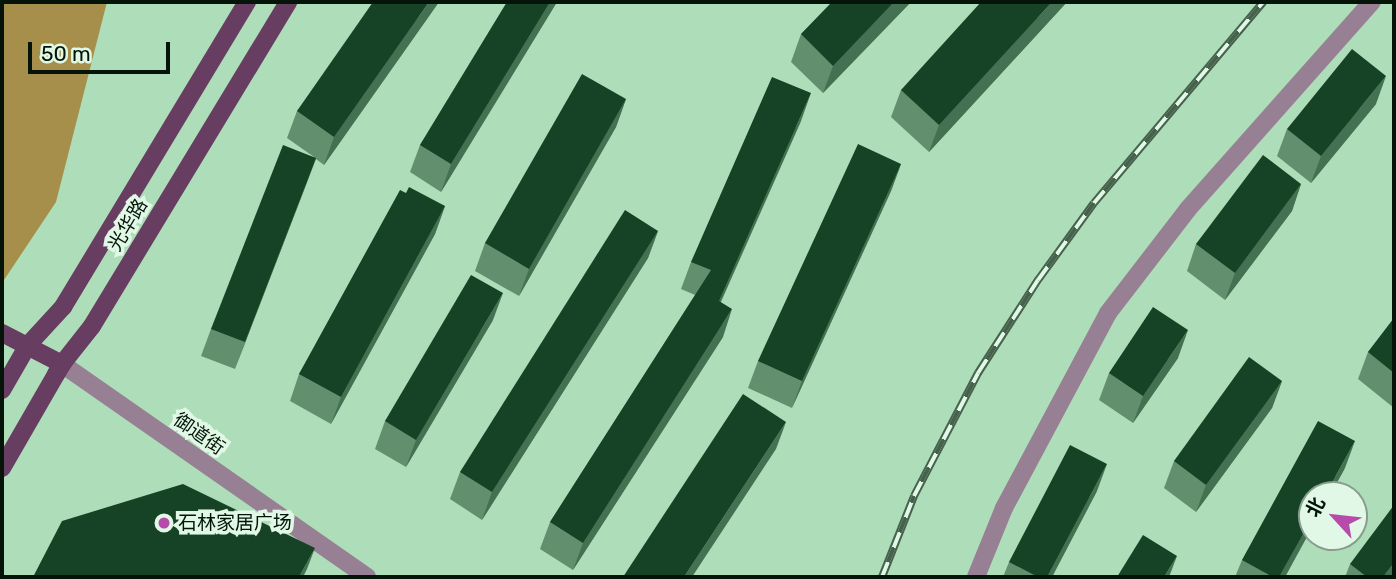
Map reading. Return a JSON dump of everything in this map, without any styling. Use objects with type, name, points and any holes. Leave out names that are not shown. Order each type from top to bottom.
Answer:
[{"type":"main road","name":"光华路","points":[[2,390],[28,345],[63,307],[247,2]]},
{"type":"main road","name":"光华路","points":[[2,468],[62,364],[92,326],[288,2]]},
{"type":"main road","points":[[2,333],[62,364]]},
{"type":"street","points":[[976,577],[1004,508],[1108,313],[1188,209],[1372,2]]},
{"type":"street","name":"御道街","points":[[62,364],[366,577]]},
{"type":"shaded area","points":[[2,2],[107,2],[56,202],[2,283]]},
{"type":"building","points":[[373,2],[429,2],[334,137],[297,111]]},
{"type":"building","points":[[507,2],[550,2],[451,164],[420,145]]},
{"type":"building","points":[[832,2],[894,2],[833,66],[801,34]]},
{"type":"building","points":[[981,2],[1052,2],[939,125],[901,90]]},
{"type":"building","points":[[1352,49],[1386,76],[1321,156],[1287,129]]},
{"type":"building","points":[[582,74],[626,99],[529,269],[485,243]]},
{"type":"building","points":[[772,77],[811,93],[719,301],[732,309],[583,543],[550,522],[711,270],[691,262]]},
{"type":"building","points":[[858,144],[901,164],[802,381],[758,361]]},
{"type":"building","points":[[283,145],[316,158],[245,342],[211,329]]},
{"type":"building","points":[[1263,155],[1301,184],[1235,273],[1196,244]]},
{"type":"building","points":[[409,187],[445,206],[341,397],[299,374],[400,190],[406,193]]},
{"type":"building","points":[[625,210],[658,231],[492,492],[460,472]]},
{"type":"building","points":[[471,275],[503,293],[416,440],[385,421]]},
{"type":"building","points":[[1153,307],[1188,330],[1143,396],[1109,373]]},
{"type":"building","points":[[1394,318],[1394,373],[1368,352]]},
{"type":"building","points":[[1249,357],[1282,381],[1206,485],[1174,461]]},
{"type":"building","points":[[743,394],[786,422],[684,577],[623,577]]},
{"type":"building","points":[[1318,421],[1355,441],[1333,481],[1298,481],[1298,543],[1279,577],[1273,577],[1242,560]]},
{"type":"building","points":[[1070,445],[1107,464],[1047,577],[1038,577],[1009,562]]},
{"type":"building","name":"石林家居广场","points":[[183,484],[315,548],[299,577],[33,577],[62,521]]},
{"type":"building","points":[[1394,505],[1394,563],[1383,577],[1367,577],[1350,564],[1360,551],[1368,551],[1368,540]]},
{"type":"building","points":[[1143,535],[1177,556],[1164,577],[1117,577]]},
{"type":"railway","points":[[882,577],[914,496],[978,373],[1038,280],[1094,203],[1263,2]]},
{"type":"place","name":"石林家居广场","points":[[164,523]]}]
